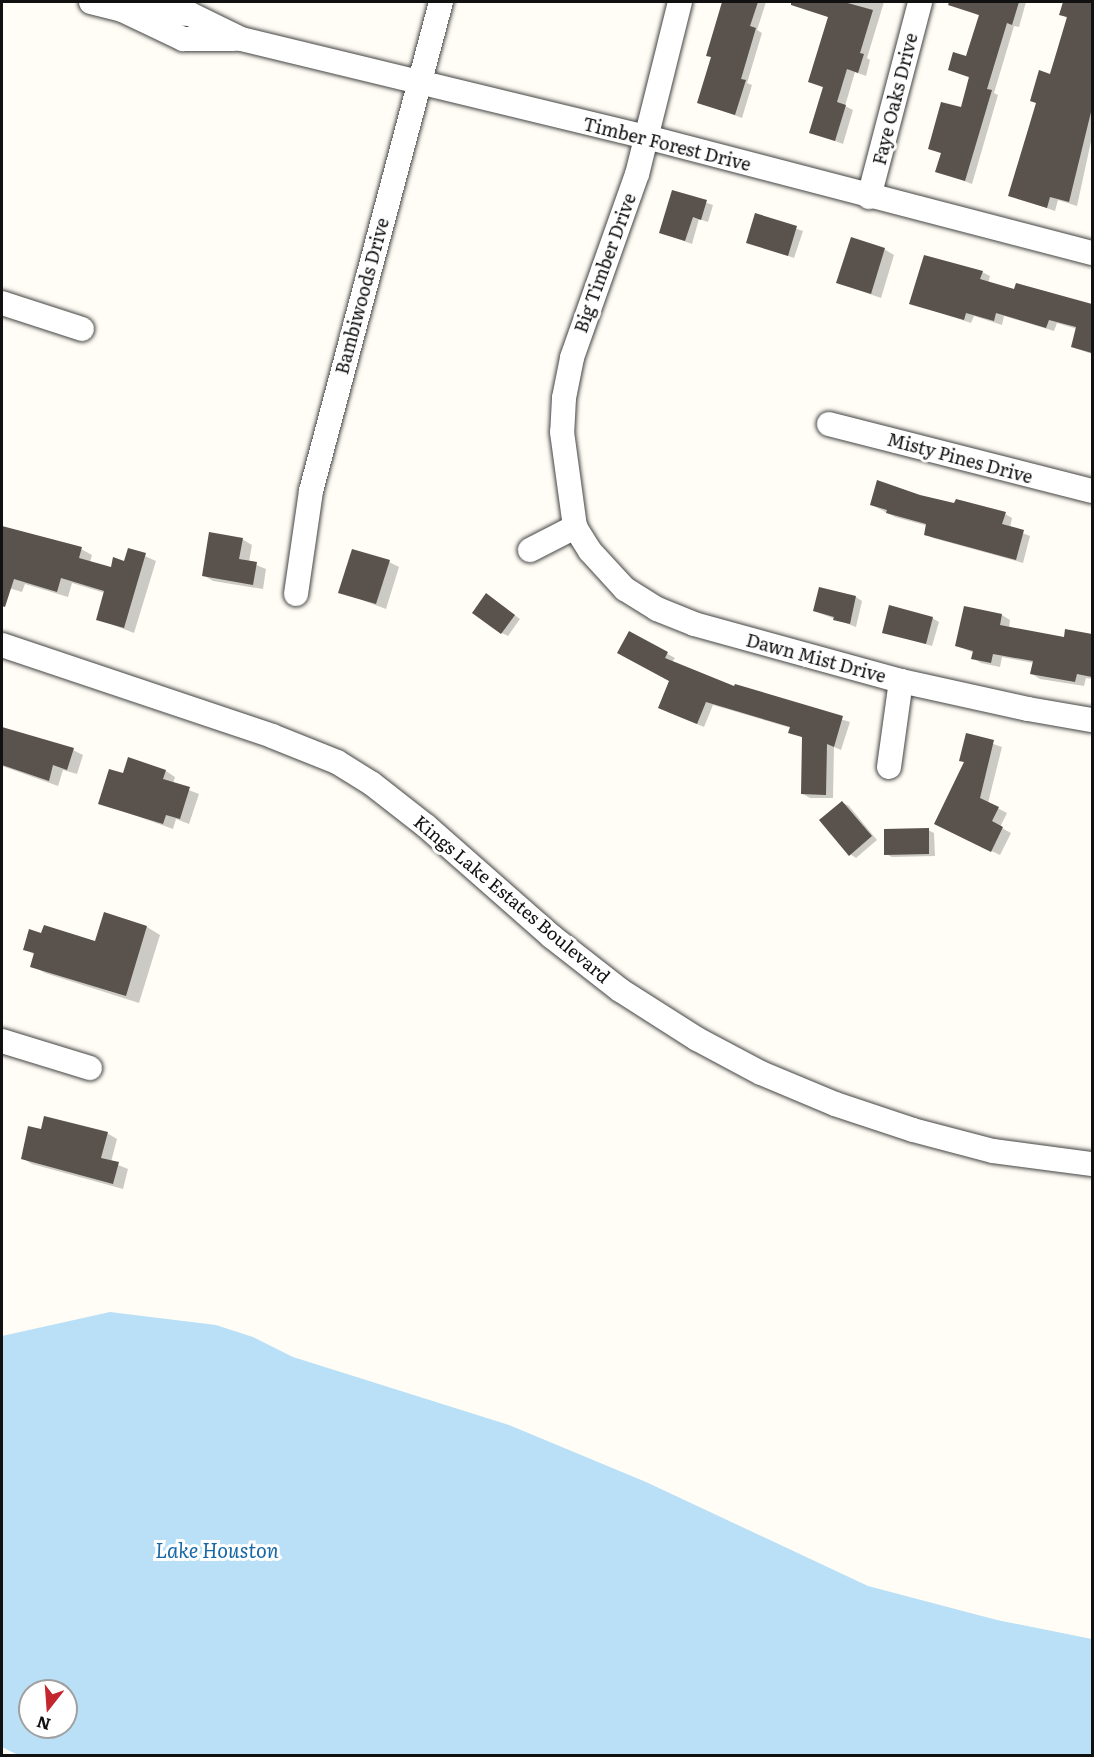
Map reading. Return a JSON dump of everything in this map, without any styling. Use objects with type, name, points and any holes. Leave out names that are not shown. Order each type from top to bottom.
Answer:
[{"type":"street","name":"Timber Forest Drive","points":[[91,2],[190,14],[241,39],[646,137],[1092,253]]},
{"type":"street","name":"Bambiwoods Drive","points":[[296,594],[311,491],[441,2]]},
{"type":"street","name":"Big Timber Drive","points":[[575,527],[562,432],[564,398],[572,358],[584,318],[631,190],[680,2]]},
{"type":"street","name":"Faye Oaks Drive","points":[[870,197],[920,2]]},
{"type":"street","points":[[2,303],[82,329]]},
{"type":"street","name":"Misty Pines Drive","points":[[829,424],[1092,491]]},
{"type":"street","points":[[530,550],[575,527]]},
{"type":"street","name":"Dawn Mist Drive","points":[[575,527],[612,577],[657,609],[716,631],[901,681],[1028,709],[1092,720]]},
{"type":"street","name":"Kings Lake Estates Boulevard","points":[[2,645],[283,740],[337,762],[371,783],[426,826],[550,936],[620,990],[697,1039],[761,1072],[835,1104],[913,1130],[993,1151],[1092,1164]]},
{"type":"street","points":[[889,767],[901,681]]},
{"type":"street","points":[[2,1041],[90,1068]]},
{"type":"water","name":"Lake Houston","points":[[110,1312],[216,1325],[253,1337],[293,1357],[509,1425],[646,1482],[868,1586],[997,1620],[1092,1639],[1092,1755],[18,1755],[2,1747],[2,1336]]},
{"type":"building","points":[[722,2],[758,2],[750,26],[756,28],[741,79],[746,80],[735,115],[697,103],[711,57],[706,56]]},
{"type":"building","points":[[791,2],[844,2],[873,10],[860,53],[864,54],[858,73],[847,69],[837,102],[846,105],[835,141],[809,133],[823,87],[808,82],[828,17],[791,5]]},
{"type":"building","points":[[949,2],[1019,2],[1012,25],[1007,23],[987,89],[992,90],[965,181],[935,172],[941,153],[928,149],[941,102],[961,107],[969,77],[948,70],[953,52],[966,56],[979,15],[948,5]]},
{"type":"building","points":[[1063,2],[1092,2],[1092,108],[1069,202],[1050,197],[1047,208],[1008,196],[1036,103],[1030,101],[1039,70],[1050,74],[1067,17],[1059,15]]},
{"type":"building","points":[[672,190],[707,200],[701,220],[693,217],[685,241],[659,233]]},
{"type":"building","points":[[755,213],[797,226],[788,256],[746,243]]},
{"type":"building","points":[[851,237],[885,248],[871,294],[836,283]]},
{"type":"building","points":[[924,255],[983,271],[980,279],[1014,289],[1016,283],[1092,304],[1092,353],[1071,347],[1076,327],[1049,320],[1046,328],[996,313],[994,321],[966,313],[964,320],[909,304]]},
{"type":"building","points":[[877,480],[920,495],[954,503],[956,499],[1006,512],[1002,524],[1024,530],[1016,560],[924,535],[926,524],[886,513],[887,510],[870,505]]},
{"type":"building","points":[[2,526],[82,547],[79,558],[111,567],[113,557],[124,561],[128,548],[146,553],[124,628],[96,620],[104,591],[61,578],[57,592],[14,579],[5,607],[2,606]]},
{"type":"building","points":[[209,532],[243,538],[239,559],[257,562],[253,585],[202,576]]},
{"type":"building","points":[[352,549],[390,560],[376,604],[338,593]]},
{"type":"building","points":[[819,587],[856,596],[850,624],[833,620],[834,617],[813,611]]},
{"type":"building","points":[[486,593],[515,615],[501,634],[472,613]]},
{"type":"building","points":[[889,605],[933,617],[926,644],[882,633]]},
{"type":"building","points":[[964,606],[1002,614],[1000,625],[1064,637],[1065,629],[1092,634],[1092,677],[1077,674],[1075,682],[1030,674],[1033,661],[993,654],[991,663],[971,659],[973,651],[955,646]]},
{"type":"building","points":[[629,631],[668,652],[665,658],[734,686],[735,684],[843,716],[834,747],[827,744],[826,795],[801,794],[802,737],[788,733],[790,727],[706,702],[697,724],[658,708],[669,681],[617,653]]},
{"type":"building","points":[[2,727],[74,748],[67,770],[53,765],[49,781],[2,765]]},
{"type":"building","points":[[966,733],[994,740],[980,798],[999,807],[992,821],[1003,827],[991,852],[934,824],[964,762],[959,761]]},
{"type":"building","points":[[128,757],[166,770],[163,779],[190,787],[180,819],[166,815],[163,824],[98,804],[109,769],[123,773]]},
{"type":"building","points":[[842,801],[872,836],[849,856],[819,820]]},
{"type":"building","points":[[929,828],[929,854],[884,855],[884,829]]},
{"type":"building","points":[[104,912],[147,926],[126,996],[30,967],[34,953],[23,950],[29,929],[41,933],[44,925],[95,941]]},
{"type":"building","points":[[44,1116],[108,1132],[101,1158],[119,1162],[113,1184],[21,1159],[28,1126],[41,1129]]}]
